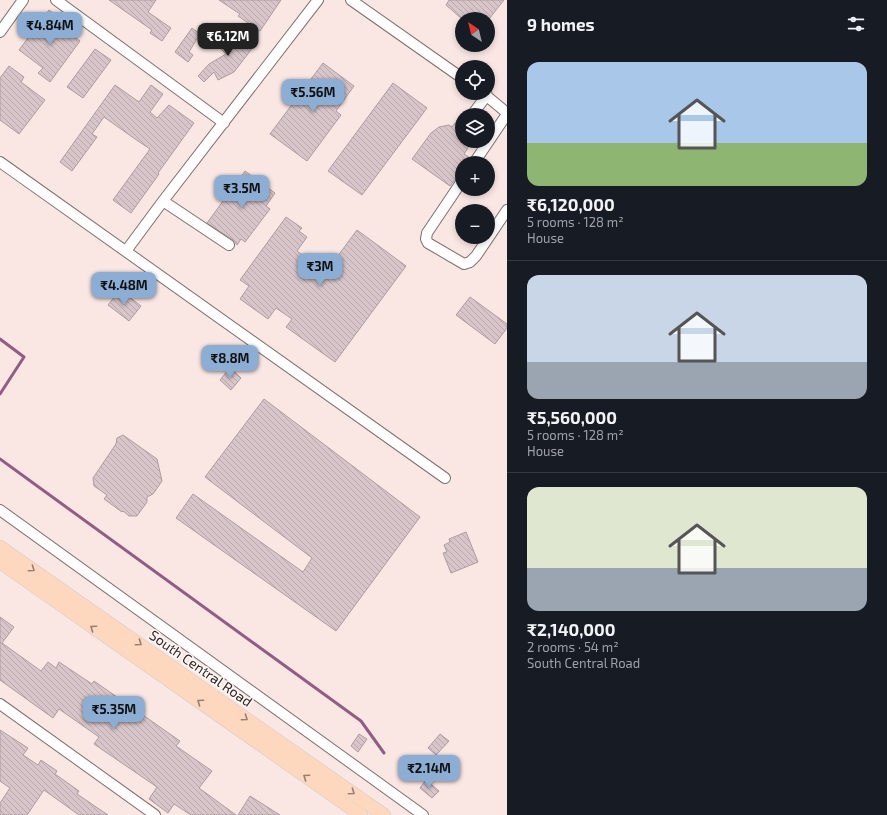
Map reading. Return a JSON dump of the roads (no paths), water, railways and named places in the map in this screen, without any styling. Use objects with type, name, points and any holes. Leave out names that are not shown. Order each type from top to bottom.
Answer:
[{"type":"main road","name":"South Central Road","points":[[0,547],[384,815]]},
{"type":"main road","name":"South Central Road","points":[[0,562],[361,815]]},
{"type":"street","points":[[0,32],[23,0]]},
{"type":"street","points":[[56,0],[224,123]]},
{"type":"street","points":[[126,251],[318,0]]},
{"type":"street","points":[[350,0],[455,73]]},
{"type":"street","points":[[479,156],[507,113],[492,100]]},
{"type":"street","points":[[0,162],[445,478]]},
{"type":"street","points":[[455,191],[427,233],[426,239],[428,243],[464,264],[470,262],[476,256],[507,210]]},
{"type":"street","points":[[163,201],[229,245]]},
{"type":"street","points":[[0,510],[423,815]]},
{"type":"street","points":[[0,704],[155,815]]},
{"type":"waterway","points":[[0,339],[24,357],[0,394]]},
{"type":"waterway","points":[[0,459],[361,721],[384,753]]}]
